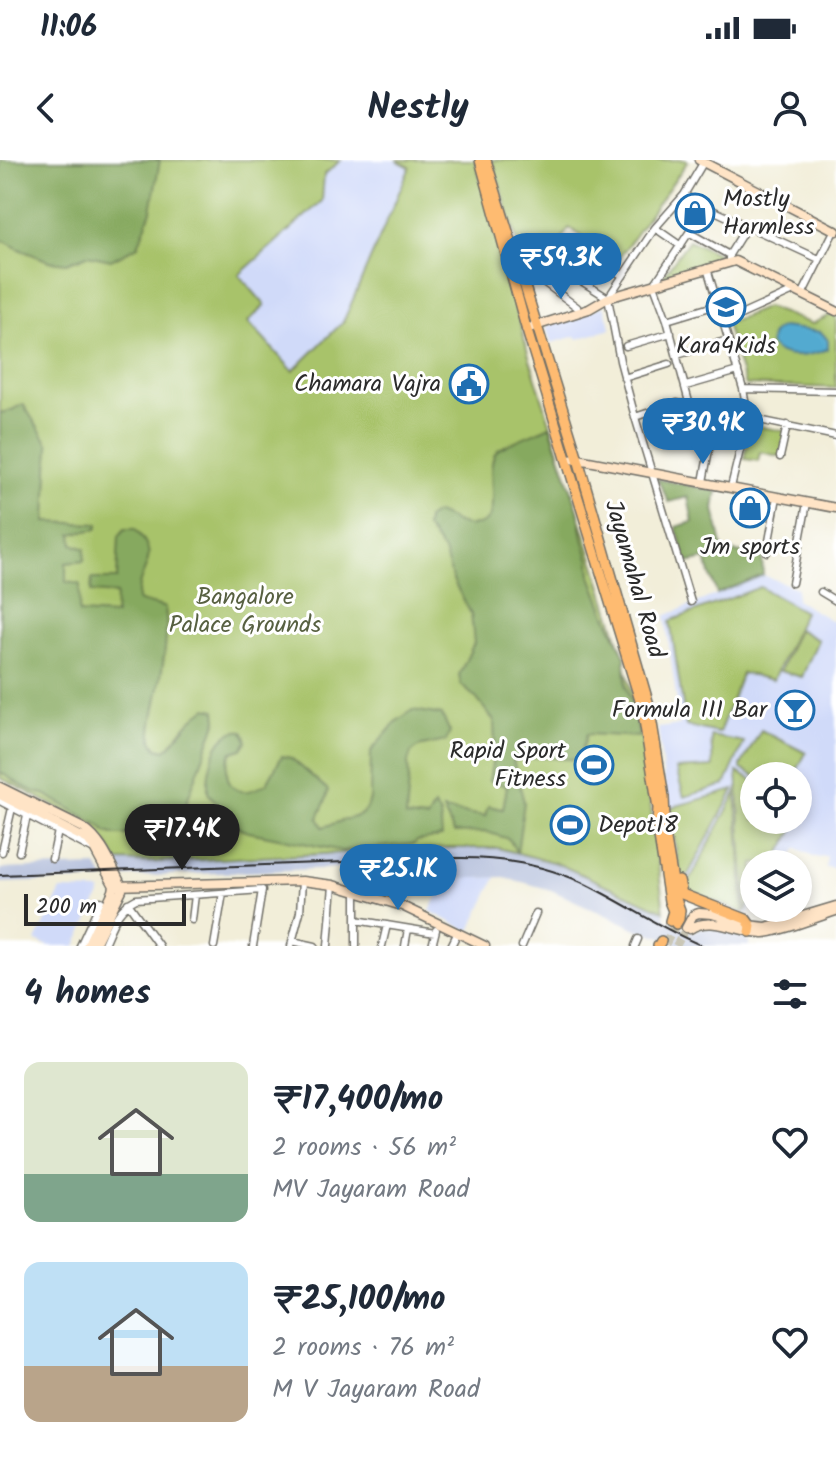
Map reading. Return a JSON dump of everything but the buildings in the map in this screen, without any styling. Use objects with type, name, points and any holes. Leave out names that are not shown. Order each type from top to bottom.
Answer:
[{"type":"main road","name":"Jayamahal Road","points":[[480,160],[649,705],[665,807],[666,840],[681,925]]},
{"type":"main road","name":"Jayamahal Road","points":[[486,160],[531,325]]},
{"type":"main road","name":"Jayamahal Road","points":[[573,459],[642,707],[669,901],[681,925]]},
{"type":"main road","points":[[665,807],[682,894],[746,919],[750,929]]},
{"type":"street","points":[[691,602],[624,378],[608,298],[655,228],[684,195],[701,161],[835,231],[799,292],[723,323]]},
{"type":"street","points":[[684,195],[819,259]]},
{"type":"street","points":[[654,285],[706,207]]},
{"type":"street","points":[[531,325],[589,309],[608,298],[707,268],[729,258],[747,226]]},
{"type":"street","points":[[655,228],[681,246]]},
{"type":"street","points":[[690,233],[729,258],[836,311]]},
{"type":"street","points":[[577,307],[542,283],[568,241],[623,276]]},
{"type":"street","points":[[553,263],[608,298]]},
{"type":"street","points":[[707,268],[743,389],[748,417],[731,487]]},
{"type":"street","points":[[654,285],[671,333],[690,406]]},
{"type":"street","points":[[531,325],[577,307],[598,303]]},
{"type":"street","points":[[667,320],[717,305]]},
{"type":"street","points":[[626,346],[671,333]]},
{"type":"street","points":[[677,355],[728,340]]},
{"type":"street","points":[[624,378],[669,364]]},
{"type":"street","points":[[686,386],[738,371]]},
{"type":"street","points":[[743,389],[836,391]]},
{"type":"street","points":[[635,417],[677,403],[836,436]]},
{"type":"street","points":[[703,482],[716,412]]},
{"type":"street","points":[[780,457],[787,425]]},
{"type":"street","points":[[573,459],[836,508]]},
{"type":"street","points":[[767,552],[777,497]]},
{"type":"street","points":[[792,583],[807,503]]},
{"type":"street","points":[[821,592],[836,601]]},
{"type":"street","points":[[0,787],[93,834],[100,843],[100,857]]},
{"type":"street","points":[[0,798],[12,808],[100,857]]},
{"type":"street","points":[[0,798],[88,840],[118,888]]},
{"type":"street","points":[[2,852],[12,808]]},
{"type":"street","points":[[19,852],[27,816]]},
{"type":"street","points":[[52,859],[58,831]]},
{"type":"street","points":[[118,888],[261,885],[302,881],[333,885],[402,906],[485,946]]},
{"type":"street","points":[[302,881],[300,912],[292,943],[315,946]]},
{"type":"street","points":[[103,946],[119,912],[136,899],[223,893],[261,885]]},
{"type":"street","points":[[253,946],[261,885]]},
{"type":"street","points":[[328,946],[333,885]]},
{"type":"street","points":[[87,946],[118,888]]},
{"type":"street","points":[[94,946],[118,888]]},
{"type":"street","points":[[214,946],[223,893]]},
{"type":"street","points":[[356,893],[356,946]]},
{"type":"street","points":[[192,920],[195,895]]},
{"type":"street","points":[[80,946],[101,901]]},
{"type":"street","points":[[128,903],[159,946]]},
{"type":"street","points":[[681,925],[699,913],[724,917],[750,929],[836,908]]},
{"type":"street","points":[[522,946],[536,913]]},
{"type":"street","points":[[356,920],[435,933]]},
{"type":"street","points":[[432,946],[438,923]]},
{"type":"street","points":[[382,946],[387,925]]},
{"type":"street","points":[[405,946],[408,929]]},
{"type":"street","points":[[451,946],[458,932]]},
{"type":"shaded area","points":[[341,160],[396,160],[410,166],[343,322],[293,371],[247,322],[239,275],[322,201],[324,175]]},
{"type":"shaded area","points":[[604,306],[611,329],[551,343],[546,326]]},
{"type":"shaded area","points":[[763,575],[797,588],[796,600],[836,623],[836,868],[826,868],[827,856],[815,857],[812,850],[740,850],[740,912],[687,893],[681,886],[658,728],[680,725],[665,616]]},
{"type":"shaded area","points":[[498,848],[556,863],[664,911],[666,919],[693,932],[701,928],[718,928],[740,932],[749,941],[749,946],[681,946],[551,890],[504,877],[446,879],[339,868],[125,877],[118,861],[153,862]]},
{"type":"shaded area","points":[[97,866],[105,880],[0,883],[0,869]]},
{"type":"shaded area","points":[[496,877],[470,932],[430,911],[446,879]]},
{"type":"shaded area","points":[[61,890],[102,891],[76,946],[49,946],[36,941]]},
{"type":"green space","name":"Bangalore Palace Grounds","points":[[0,160],[341,160],[324,175],[322,201],[239,275],[265,305],[248,322],[293,371],[343,322],[410,167],[396,160],[475,160],[528,353],[616,632],[640,722],[664,911],[556,863],[498,848],[118,861],[96,827],[0,778]]},
{"type":"green space","points":[[0,160],[160,160],[151,211],[138,246],[111,260],[87,255],[67,263],[49,261],[1,239]]},
{"type":"green space","points":[[492,160],[688,161],[618,259],[569,228],[531,286]]},
{"type":"green space","points":[[689,240],[728,259],[659,281]]},
{"type":"green space","points":[[766,307],[812,324],[836,314],[836,388],[745,385],[726,324]]},
{"type":"green space","points":[[23,404],[49,445],[46,522],[98,524],[97,529],[72,534],[73,544],[85,549],[84,561],[66,563],[66,582],[80,584],[79,613],[115,615],[116,594],[91,592],[92,579],[117,579],[119,536],[125,529],[135,529],[148,549],[149,557],[138,600],[165,608],[166,621],[165,652],[151,730],[157,748],[166,750],[207,708],[216,710],[217,720],[181,817],[164,828],[125,835],[106,832],[99,825],[0,772],[0,413]]},
{"type":"green space","points":[[751,425],[789,432],[784,457],[760,452],[758,461],[744,459]]},
{"type":"green space","points":[[550,426],[578,509],[591,576],[625,656],[626,685],[639,737],[587,734],[579,760],[540,757],[513,760],[524,802],[517,853],[509,839],[487,832],[454,833],[443,810],[485,816],[488,806],[503,809],[507,786],[489,781],[495,747],[494,721],[461,685],[459,675],[474,643],[471,614],[453,580],[444,552],[426,528],[427,519],[436,513],[465,525],[480,525],[488,519],[492,509],[491,471],[498,450]]},
{"type":"green space","points":[[657,479],[717,491],[714,509],[723,550],[762,556],[763,575],[717,594],[705,559],[687,563],[676,527],[693,522],[688,497],[669,502]]},
{"type":"green space","points":[[760,587],[804,612],[773,680],[742,673],[719,733],[686,726],[670,621]]},
{"type":"green space","points":[[798,629],[818,640],[802,677],[780,671]]},
{"type":"green space","points":[[413,710],[442,715],[450,732],[446,741],[418,747],[411,753],[408,762],[406,817],[427,819],[434,806],[440,814],[442,837],[414,844],[342,851],[240,829],[208,793],[211,763],[219,743],[233,732],[243,731],[247,741],[242,749],[232,752],[227,765],[230,784],[235,788],[248,791],[267,783],[282,756],[291,758],[328,790],[318,818],[323,827],[360,815],[370,799],[371,751],[397,721]]},
{"type":"green space","points":[[761,730],[806,753],[801,762],[743,762]]},
{"type":"green space","points":[[711,736],[744,742],[725,785],[684,797],[676,769],[713,767]]},
{"type":"green space","points":[[737,772],[740,774],[740,818]]},
{"type":"green space","points":[[734,790],[682,886],[669,808]]},
{"type":"green space","points":[[736,793],[740,911],[685,889]]},
{"type":"green space","points":[[741,834],[791,834],[782,850],[742,850]]},
{"type":"water","points":[[782,327],[821,332],[828,340],[828,349],[805,355],[782,354],[770,345],[773,334]]},
{"type":"tunnel","points":[[665,944],[676,924]]},
{"type":"tunnel","points":[[676,946],[686,928]]},
{"type":"railway","points":[[0,875],[453,858],[502,860],[550,870],[581,882],[703,946]]},
{"type":"place","name":"Mostly Harmless","points":[[695,213]]},
{"type":"place","name":"Kara4Kids","points":[[726,307]]},
{"type":"place","name":"Chamara Vajra","points":[[469,384]]},
{"type":"place","name":"Jm sports","points":[[750,508]]},
{"type":"place","name":"Formula III Bar","points":[[795,710]]},
{"type":"place","name":"Rapid Sport Fitness","points":[[594,765]]},
{"type":"place","name":"Depot18","points":[[570,825]]}]
